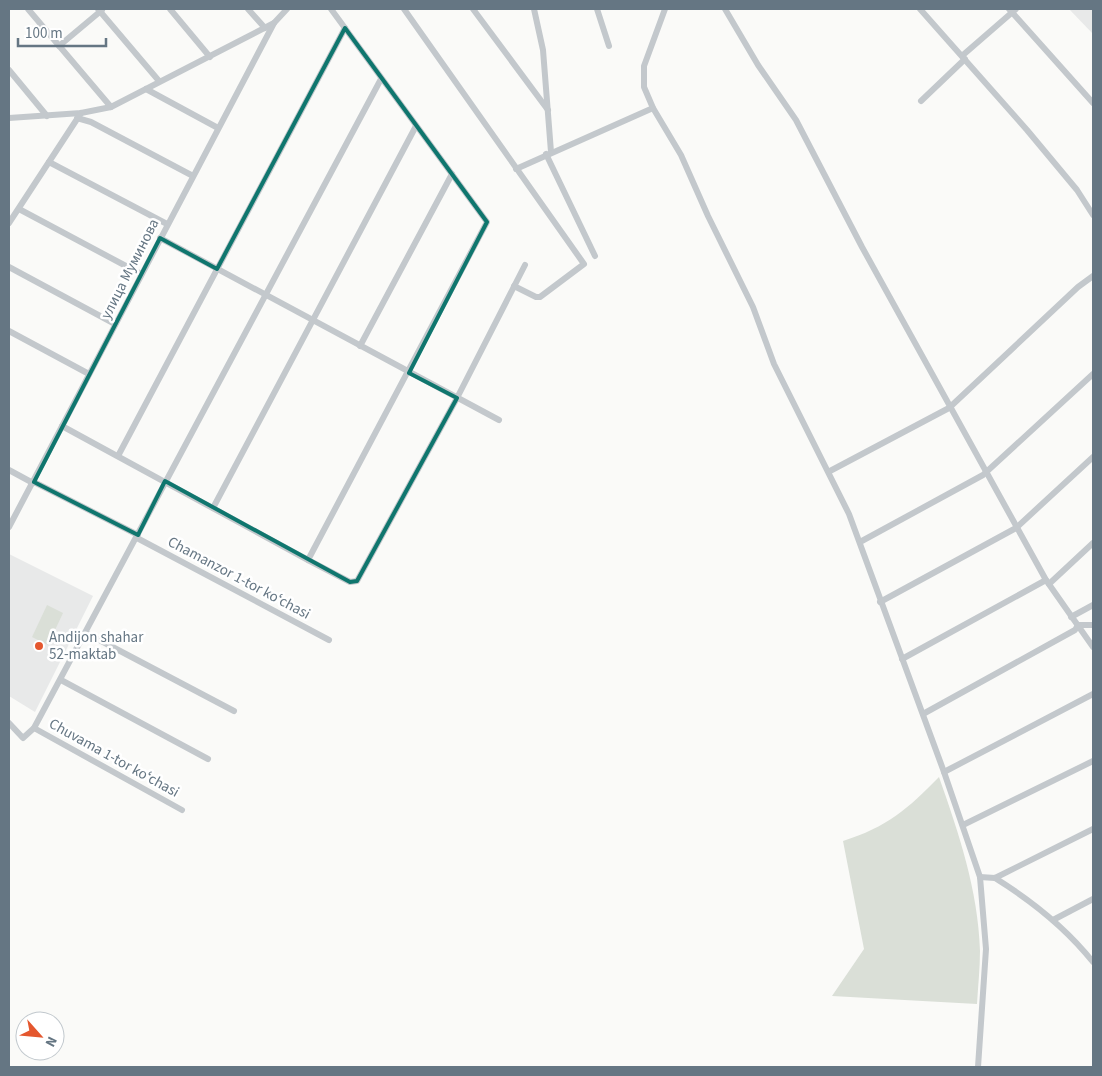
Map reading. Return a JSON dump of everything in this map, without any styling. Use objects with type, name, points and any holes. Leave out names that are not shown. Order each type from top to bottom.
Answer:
[{"type":"street","points":[[28,9],[111,107]]},
{"type":"street","points":[[170,9],[210,56]]},
{"type":"street","points":[[248,9],[265,28]]},
{"type":"street","points":[[9,118],[79,116],[111,107],[265,28],[287,9]]},
{"type":"street","points":[[308,560],[409,373],[487,222],[331,9]]},
{"type":"street","points":[[404,9],[584,264],[540,297],[536,297],[514,286]]},
{"type":"street","points":[[472,9],[548,110]]},
{"type":"street","points":[[534,9],[543,50],[548,110],[549,153],[595,256]]},
{"type":"street","points":[[597,9],[609,46]]},
{"type":"street","points":[[664,9],[643,74],[644,87],[653,108],[681,155],[708,216],[753,307],[786,390],[830,471],[860,542],[880,602],[963,825],[980,877],[986,949],[978,1067]]},
{"type":"street","points":[[725,9],[758,65],[796,120],[950,408],[1047,582],[1093,647]]},
{"type":"street","points":[[920,9],[964,57],[1077,190],[1093,215]]},
{"type":"street","points":[[58,46],[101,10],[160,81]]},
{"type":"street","points":[[921,101],[1012,10],[1093,103]]},
{"type":"street","name":"улица Муминова","points":[[9,527],[274,22]]},
{"type":"street","points":[[118,456],[345,28]]},
{"type":"street","points":[[9,70],[48,116]]},
{"type":"street","points":[[9,724],[24,738],[34,728],[382,79]]},
{"type":"street","points":[[146,89],[218,128]]},
{"type":"street","points":[[516,169],[653,108]]},
{"type":"street","points":[[9,223],[79,116]]},
{"type":"street","points":[[79,116],[193,176]]},
{"type":"street","points":[[213,508],[416,126]]},
{"type":"street","points":[[49,162],[167,224]]},
{"type":"street","points":[[360,346],[452,174]]},
{"type":"street","points":[[18,209],[141,274]]},
{"type":"street","points":[[160,238],[498,420]]},
{"type":"street","points":[[62,426],[350,582],[357,580],[457,398],[525,265]]},
{"type":"street","points":[[9,267],[115,324]]},
{"type":"street","points":[[830,471],[950,408],[1071,294],[1093,276]]},
{"type":"street","points":[[9,332],[88,374]]},
{"type":"street","points":[[860,542],[983,476],[985,472],[1093,374]]},
{"type":"street","points":[[880,602],[1016,528],[1093,457]]},
{"type":"street","name":"Chamanzor 1-tor koʻchasi","points":[[9,470],[137,536],[329,640]]},
{"type":"street","points":[[902,659],[1047,582],[1093,543]]},
{"type":"street","points":[[1071,616],[1093,605]]},
{"type":"street","points":[[922,714],[1074,630],[1078,626],[1093,625]]},
{"type":"street","points":[[86,633],[234,711]]},
{"type":"street","points":[[60,680],[208,759]]},
{"type":"street","points":[[944,772],[1093,694]]},
{"type":"street","name":"Chuvama 1-tor koʻchasi","points":[[34,728],[182,810]]},
{"type":"street","points":[[963,825],[1093,761]]},
{"type":"street","points":[[995,878],[1093,829]]},
{"type":"street","points":[[980,877],[995,878],[1024,896],[1053,920],[1093,962]]},
{"type":"street","points":[[1053,920],[1093,899]]},
{"type":"highlighted area","points":[[345,28],[487,222],[409,373],[457,398],[357,581],[350,582],[165,481],[138,535],[34,482],[160,238],[217,269]]},
{"type":"shaded area","points":[[1069,9],[1093,9],[1093,34]]},
{"type":"shaded area","name":"Andijon shahar 52-maktab","points":[[9,554],[93,596],[35,712],[9,696]]},
{"type":"shaded area","points":[[47,605],[63,613],[48,645],[32,637]]},
{"type":"shaded area","points":[[939,777],[954,820],[976,906],[980,951],[977,1004],[832,996],[864,949],[843,841],[872,830],[896,816],[917,799]]},
{"type":"place","name":"Andijon shahar 52-maktab","points":[[39,646]]}]
